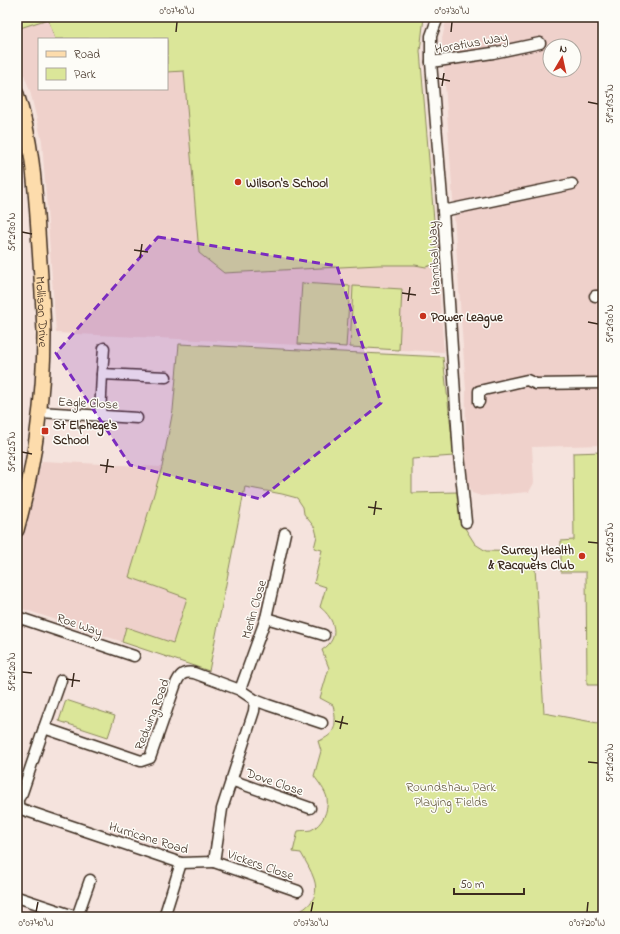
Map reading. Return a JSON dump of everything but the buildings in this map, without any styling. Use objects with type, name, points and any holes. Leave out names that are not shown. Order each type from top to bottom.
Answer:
[{"type":"main road","name":"Mollison Drive","points":[[17,94],[28,139],[33,173],[44,334],[39,412],[31,468],[17,530]]},
{"type":"street","name":"Hannibal Way","points":[[438,17],[431,36],[431,62],[443,211],[459,455],[466,522]]},
{"type":"street","name":"Horatius Way","points":[[431,62],[493,53],[540,43]]},
{"type":"street","points":[[443,211],[572,184]]},
{"type":"street","points":[[100,416],[104,348]]},
{"type":"street","points":[[102,374],[166,377]]},
{"type":"street","points":[[479,402],[479,391],[527,380],[536,384],[603,383]]},
{"type":"street","name":"Eagle Close","points":[[39,412],[137,418]]},
{"type":"street","name":"Merlin Close","points":[[240,690],[266,618],[285,534]]},
{"type":"street","name":"Roe Way","points":[[17,617],[134,656]]},
{"type":"street","points":[[266,618],[324,635]]},
{"type":"street","name":"Redwing Road","points":[[44,728],[141,760],[147,760],[150,758],[174,686],[179,676],[183,673],[194,673],[240,690],[255,700],[322,723]]},
{"type":"street","points":[[17,804],[61,680]]},
{"type":"street","points":[[214,862],[222,809],[254,711],[255,700]]},
{"type":"street","name":"Dove Close","points":[[231,780],[310,808]]},
{"type":"street","name":"Hurricane Road","points":[[17,804],[181,863],[214,862]]},
{"type":"street","name":"Vickers Close","points":[[214,862],[298,891]]},
{"type":"street","points":[[164,917],[181,863]]},
{"type":"street","points":[[17,897],[77,917],[90,880]]},
{"type":"highlighted area","points":[[158,237],[337,266],[381,403],[260,499],[130,465],[56,353]]},
{"type":"shaded area","name":"Wilson's School","points":[[17,17],[424,17],[420,51],[444,352],[56,333],[42,141],[30,91],[17,55]]},
{"type":"shaded area","points":[[447,17],[603,17],[603,445],[532,447],[534,483],[529,492],[481,496],[472,493],[469,486],[465,450],[466,391],[442,39]]},
{"type":"shaded area","points":[[179,344],[281,350],[256,489],[245,487],[208,670],[17,607],[17,550],[42,461],[162,467],[174,410]]},
{"type":"green space","points":[[17,17],[424,17],[420,51],[437,257],[435,264],[426,267],[415,265],[379,265],[224,273],[199,253],[184,71],[168,72],[168,38],[55,38],[48,19],[17,29]]},
{"type":"green space","points":[[302,283],[350,286],[346,347],[298,344]]},
{"type":"green space","points":[[353,286],[402,289],[399,350],[350,347]]},
{"type":"green space","name":"Roundshaw Park Playing Fields","points":[[179,344],[443,357],[454,456],[412,459],[412,493],[458,492],[463,525],[475,544],[486,551],[534,552],[544,713],[603,724],[603,917],[280,917],[288,916],[302,910],[308,906],[315,894],[316,887],[314,879],[308,866],[301,853],[293,852],[298,831],[311,830],[315,828],[326,813],[327,798],[322,787],[314,776],[321,751],[318,741],[332,732],[335,723],[333,705],[320,698],[329,668],[322,650],[332,640],[334,634],[334,628],[329,617],[320,607],[326,587],[314,583],[322,550],[314,548],[317,536],[315,528],[304,514],[303,507],[297,498],[245,487],[209,671],[122,642],[126,627],[173,643],[187,598],[129,577],[162,467],[173,410]]},
{"type":"green space","name":"Surrey Health & Racquets Club","points":[[603,452],[603,685],[587,685],[586,572],[561,572],[561,541],[574,540],[573,453]]},
{"type":"green space","points":[[66,700],[115,716],[108,737],[59,721]]},
{"type":"place","name":"Wilson's School","points":[[238,182]]},
{"type":"place","name":"Power League","points":[[423,316]]},
{"type":"place","name":"St Elphege's School","points":[[45,431]]},
{"type":"place","name":"Surrey Health & Racquets Club","points":[[582,556]]}]
